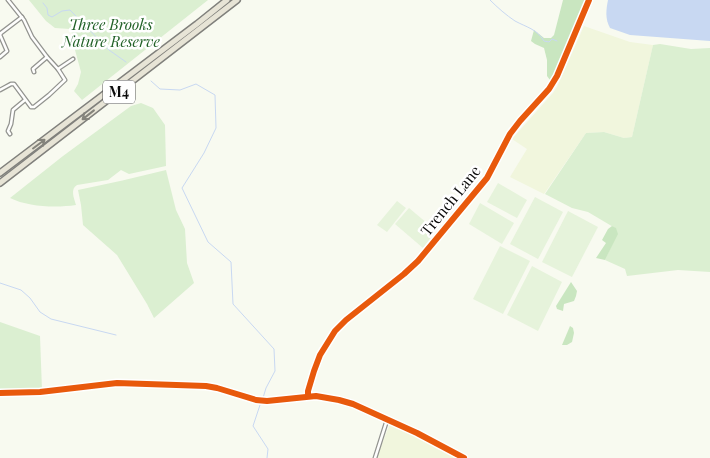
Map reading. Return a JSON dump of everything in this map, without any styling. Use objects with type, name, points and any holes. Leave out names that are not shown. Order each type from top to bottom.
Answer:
[{"type":"highway","name":"M4","points":[[0,173],[227,0]]},
{"type":"highway","name":"M4","points":[[0,182],[237,0]]},
{"type":"main road","points":[[0,393],[40,392],[116,383],[206,386],[256,400],[267,401],[316,396],[353,404],[417,433],[464,458]]},
{"type":"street","points":[[0,90],[14,84],[31,107],[34,107],[64,80],[58,69],[32,36],[22,17],[8,0]]},
{"type":"street","name":"Trench Lane","points":[[308,396],[320,355],[335,331],[418,261],[488,178],[510,134],[549,89],[557,76],[589,0]]},
{"type":"street","points":[[0,57],[7,52],[0,33],[22,17]]},
{"type":"street","points":[[34,72],[32,69],[47,57]]},
{"type":"street","points":[[58,69],[73,59]]},
{"type":"street","points":[[10,134],[8,131],[13,110],[25,100]]},
{"type":"street","points":[[375,458],[387,420]]},
{"type":"green space","name":"Three Brooks Nature Reserve","points":[[29,0],[208,0],[82,100],[74,91],[81,72],[75,50],[76,43],[70,29],[55,28],[46,21]]},
{"type":"green space","points":[[563,0],[585,0],[563,56],[550,80],[547,76],[547,60],[544,48],[531,41],[534,30],[544,38],[551,38],[554,35]]},
{"type":"green space","points":[[584,26],[630,42],[653,45],[632,137],[624,138],[604,132],[586,133],[544,194],[510,177],[527,149],[512,139],[557,87]]},
{"type":"green space","points":[[660,44],[691,49],[710,48],[710,272],[678,270],[627,276],[625,269],[605,260],[617,234],[615,228],[588,212],[572,208],[545,194],[586,133],[604,132],[624,138],[632,137],[653,45]]},
{"type":"green space","points":[[141,103],[153,108],[165,125],[166,166],[129,174],[121,170],[108,180],[77,185],[73,191],[76,205],[42,206],[10,198],[131,106]]},
{"type":"green space","points":[[166,170],[176,210],[185,229],[187,263],[194,283],[154,318],[117,255],[83,225],[78,190]]},
{"type":"green space","points":[[498,183],[527,200],[517,218],[487,202]]},
{"type":"green space","points":[[535,197],[563,212],[538,259],[510,244]]},
{"type":"green space","points":[[397,201],[406,208],[387,232],[377,225]]},
{"type":"green space","points":[[480,203],[514,223],[502,244],[469,224]]},
{"type":"green space","points":[[409,208],[434,229],[435,232],[423,248],[395,224]]},
{"type":"green space","points":[[568,211],[598,227],[572,277],[542,262]]},
{"type":"green space","points":[[612,226],[616,228],[618,234],[605,260],[596,258],[606,243],[602,240],[608,229]]},
{"type":"green space","points":[[500,246],[530,261],[503,314],[473,299]]},
{"type":"green space","points":[[532,266],[562,282],[538,331],[507,315]]},
{"type":"green space","points":[[571,282],[577,291],[574,301],[564,304],[563,311],[557,309],[556,306]]},
{"type":"green space","points":[[0,322],[40,336],[42,390],[0,393]]},
{"type":"green space","points":[[570,326],[573,328],[574,333],[572,342],[562,345]]},
{"type":"green space","points":[[390,424],[459,458],[376,458]]},
{"type":"water","points":[[608,0],[710,0],[710,41],[630,35],[610,28],[606,14]]},
{"type":"waterway","points":[[490,0],[512,19],[535,31],[544,41],[549,42],[552,39],[557,41]]},
{"type":"waterway","points":[[43,3],[47,8],[48,15],[52,17],[62,11],[70,10],[109,50],[126,62]]},
{"type":"waterway","points":[[151,81],[160,89],[180,90],[196,84],[215,95],[216,128],[204,153],[182,188],[208,242],[231,262],[233,304],[274,349],[275,371],[263,398]]},
{"type":"waterway","points":[[0,283],[21,290],[30,298],[40,312],[51,319],[116,335]]},
{"type":"waterway","points":[[261,402],[253,426],[268,449],[267,458]]},
{"type":"cycle path","points":[[308,396],[320,355],[335,331],[418,261],[487,178],[510,134],[549,89],[557,76],[589,0]]},
{"type":"cycle path","points":[[0,393],[40,392],[117,383],[206,386],[256,400],[267,401],[316,396],[353,404],[417,433],[464,458]]}]
